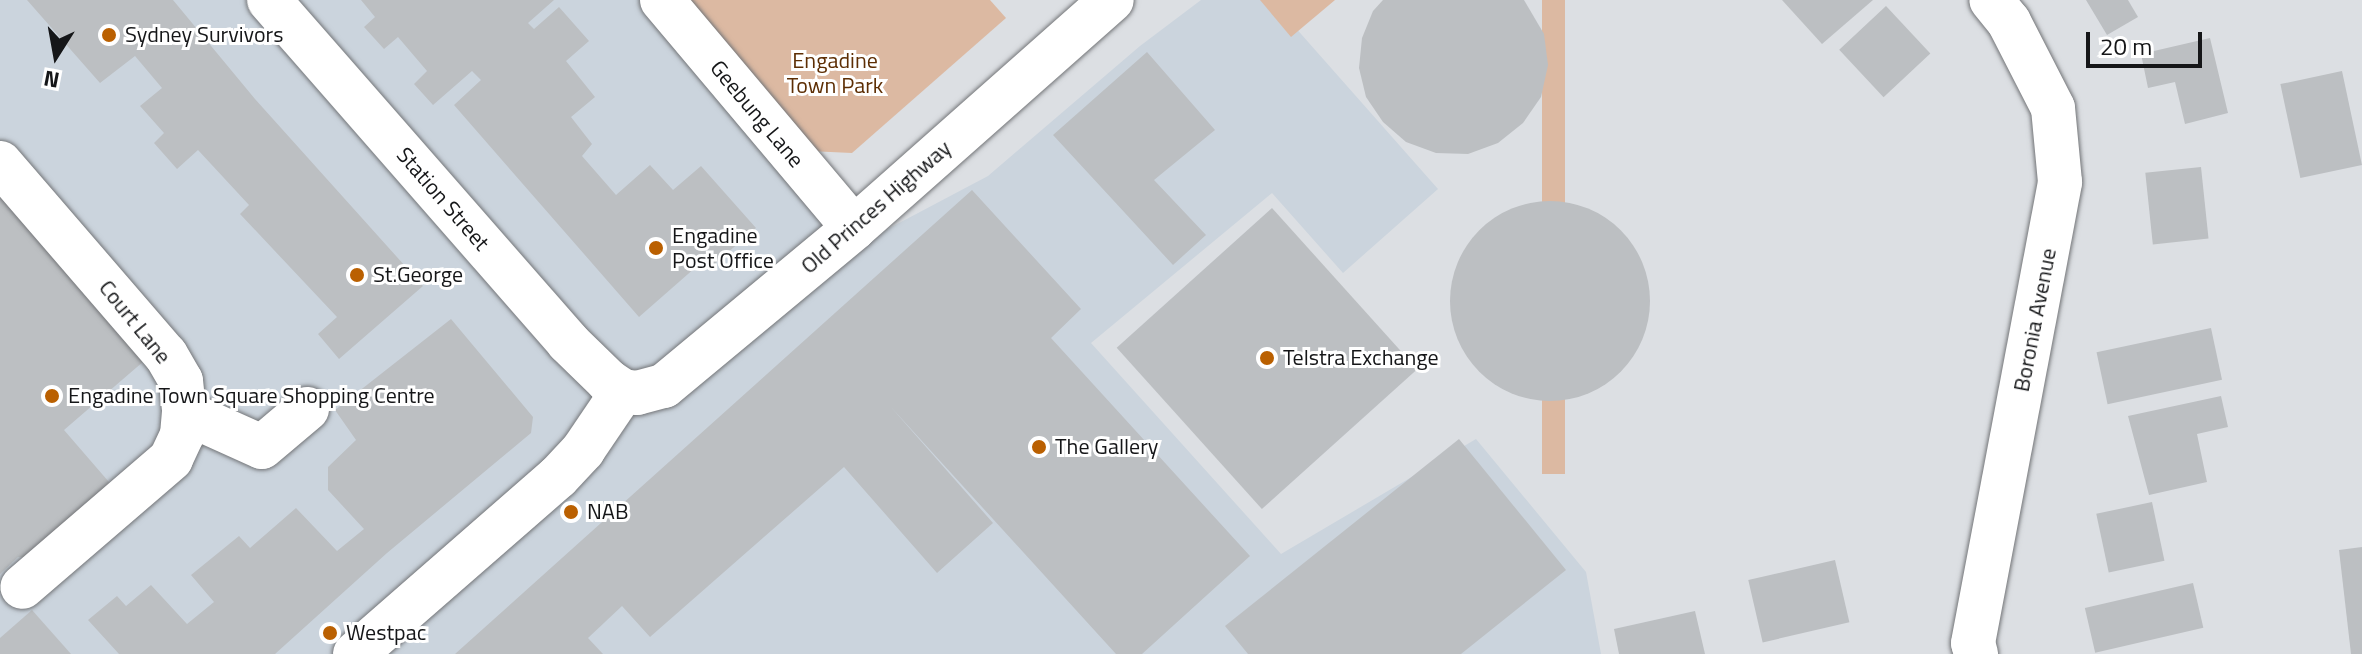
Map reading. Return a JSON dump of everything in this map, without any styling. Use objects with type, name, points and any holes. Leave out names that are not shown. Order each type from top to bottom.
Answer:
[{"type":"street","name":"Station Street","points":[[269,0],[568,342],[623,391]]},
{"type":"street","name":"Geebung Lane","points":[[662,0],[854,228]]},
{"type":"street","name":"Old Princes Highway","points":[[623,391],[650,392],[664,386],[854,228],[1112,0]]},
{"type":"street","name":"Boronia Avenue","points":[[1976,654],[1973,643],[2060,182],[2053,108],[2009,22],[1991,0]]},
{"type":"street","name":"Court Lane","points":[[0,163],[166,355],[181,381],[184,412],[182,435],[171,459],[22,587]]},
{"type":"street","points":[[355,654],[558,477],[583,450],[623,391]]},
{"type":"street","points":[[184,412],[262,447],[307,409]]},
{"type":"shaded area","points":[[0,0],[682,0],[884,231],[988,176],[1140,46],[1201,0],[1271,0],[1438,189],[1343,273],[1272,193],[1091,343],[1281,554],[1476,439],[1586,572],[1601,654],[0,654]]},
{"type":"green space","name":"Engadine Town Park","points":[[682,0],[990,0],[1006,18],[852,153],[809,151]]},
{"type":"green space","points":[[1260,0],[1335,0],[1291,37]]},
{"type":"green space","points":[[1542,0],[1565,0],[1565,474],[1542,474]]},
{"type":"building","points":[[27,0],[173,0],[255,99],[423,286],[339,359],[318,334],[337,317],[240,214],[249,205],[198,150],[177,169],[154,143],[164,133],[140,106],[162,88],[135,56],[100,83]]},
{"type":"building","points":[[361,0],[554,0],[528,23],[534,29],[559,7],[589,41],[566,61],[595,97],[571,117],[592,144],[582,156],[616,195],[650,165],[673,190],[701,166],[756,228],[711,267],[704,260],[639,317],[454,105],[481,80],[472,71],[433,105],[414,84],[427,71],[398,37],[384,49],[364,27],[375,17]]},
{"type":"building","points":[[1383,0],[1524,0],[1544,34],[1548,65],[1541,97],[1523,123],[1498,143],[1468,154],[1436,153],[1406,142],[1383,122],[1366,97],[1359,68],[1362,38],[1373,11]]},
{"type":"building","points":[[1782,0],[1873,0],[1822,44]]},
{"type":"building","points":[[2086,0],[2128,0],[2138,17],[2107,35]]},
{"type":"building","points":[[1886,6],[1930,54],[1884,97],[1839,50]]},
{"type":"building","points":[[2210,38],[2228,113],[2185,124],[2175,82],[2148,88],[2141,54]]},
{"type":"building","points":[[1147,52],[1215,130],[1154,180],[1206,235],[1173,265],[1053,135]]},
{"type":"building","points":[[2342,71],[2362,165],[2300,178],[2280,84]]},
{"type":"building","points":[[2201,167],[2209,239],[2153,244],[2145,173]]},
{"type":"building","points":[[972,190],[1081,309],[1051,338],[1250,556],[1142,654],[1116,654],[890,406],[993,523],[937,573],[844,467],[650,637],[622,606],[588,638],[603,654],[455,654]]},
{"type":"building","name":"Engadine Town Square Shopping Centre","points":[[0,196],[144,361],[64,430],[115,489],[35,558],[18,557],[0,574]]},
{"type":"building","points":[[1550,201],[1588,209],[1621,230],[1642,263],[1650,301],[1642,339],[1621,372],[1588,393],[1550,401],[1512,393],[1479,372],[1458,339],[1450,301],[1458,263],[1479,230],[1512,209]]},
{"type":"building","name":"Telstra Exchange","points":[[1272,208],[1417,369],[1262,509],[1117,348]]},
{"type":"building","points":[[451,319],[533,417],[531,433],[387,553],[275,654],[119,654],[88,620],[117,596],[126,606],[151,585],[187,624],[214,602],[191,575],[239,536],[250,548],[296,508],[337,551],[364,529],[328,490],[328,467],[356,440],[335,410]]},
{"type":"building","points":[[2211,328],[2222,380],[2108,404],[2097,352]]},
{"type":"building","points":[[2221,396],[2228,427],[2197,434],[2207,482],[2149,495],[2128,416]]},
{"type":"building","points":[[1459,439],[1566,570],[1461,654],[1248,654],[1225,626]]},
{"type":"building","points":[[2152,502],[2164,561],[2109,573],[2096,514]]},
{"type":"building","points":[[2362,547],[2362,654],[2351,654],[2339,550]]},
{"type":"building","points":[[1835,560],[1849,622],[1763,642],[1748,580]]},
{"type":"building","points":[[2193,583],[2203,628],[2095,653],[2085,608]]},
{"type":"building","points":[[32,610],[71,654],[0,654],[0,638]]},
{"type":"building","points":[[1695,611],[1705,654],[1619,654],[1614,629]]},
{"type":"place","name":"Sydney Survivors","points":[[109,35]]},
{"type":"place","name":"Engadine Post Office","points":[[656,248]]},
{"type":"place","name":"St.George","points":[[357,275]]},
{"type":"place","name":"Telstra Exchange","points":[[1267,358]]},
{"type":"place","name":"Engadine Town Square Shopping Centre","points":[[52,396]]},
{"type":"place","name":"The Gallery","points":[[1039,447]]},
{"type":"place","name":"NAB","points":[[571,512]]},
{"type":"place","name":"Westpac","points":[[330,633]]}]
